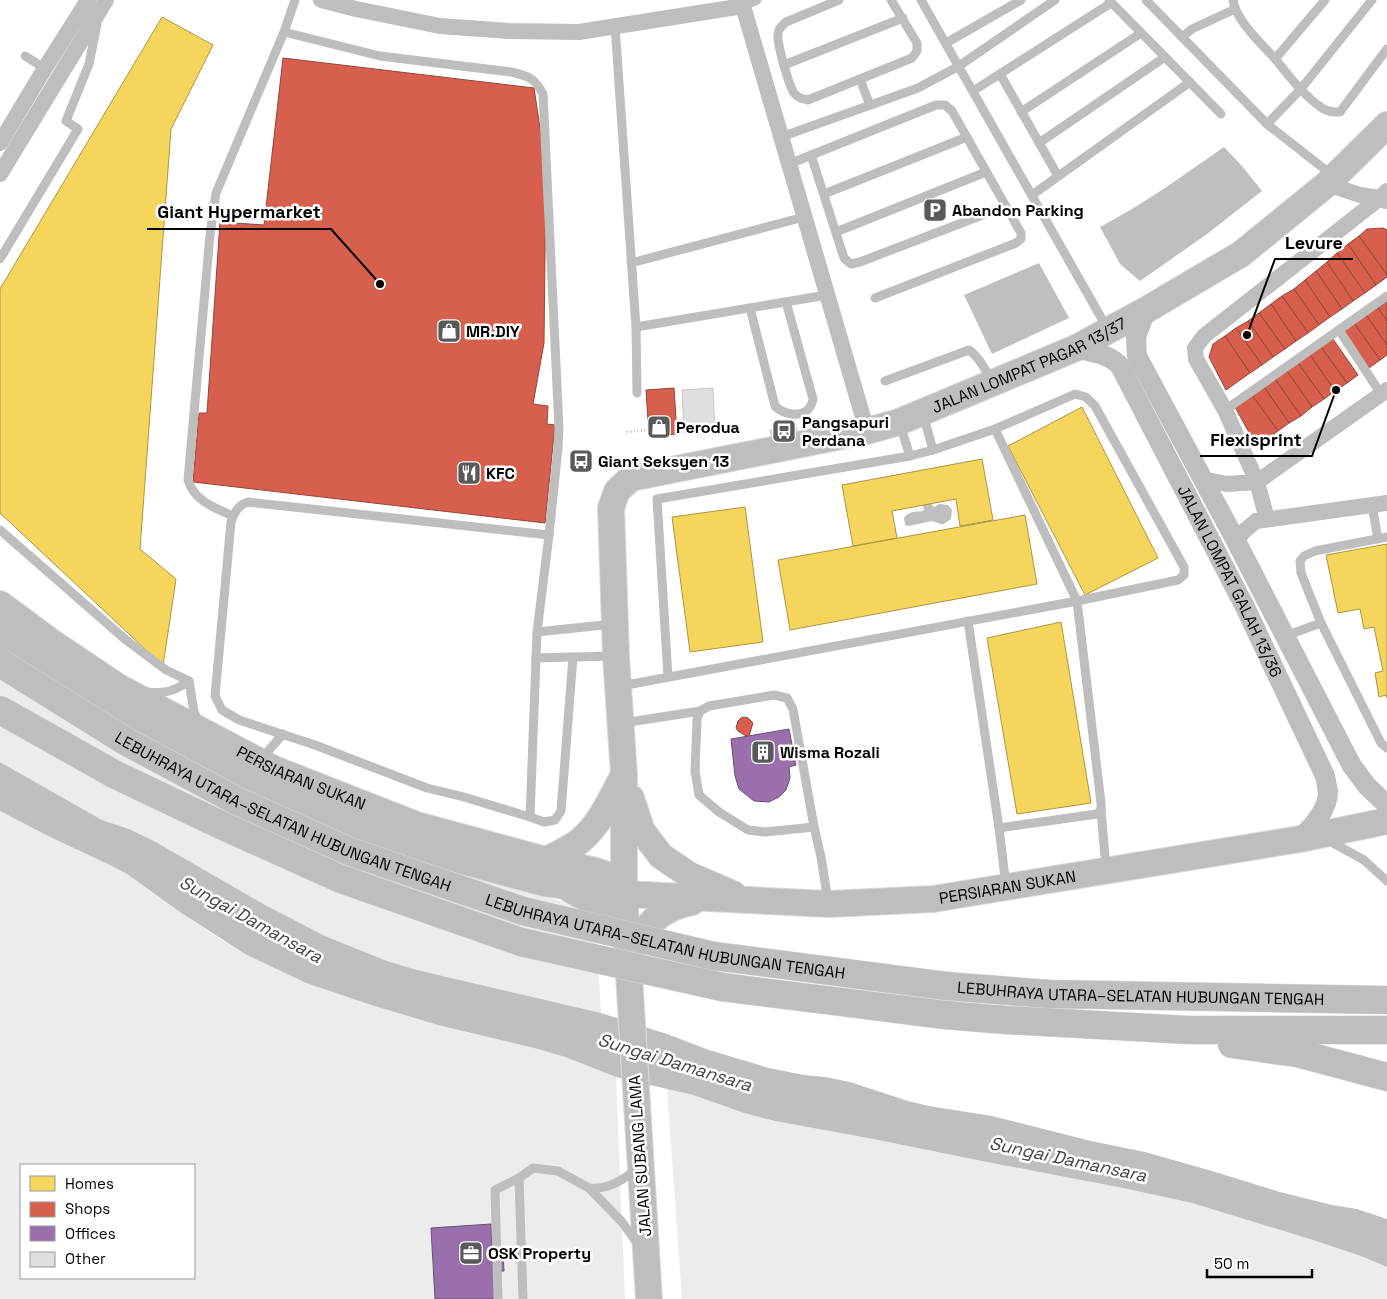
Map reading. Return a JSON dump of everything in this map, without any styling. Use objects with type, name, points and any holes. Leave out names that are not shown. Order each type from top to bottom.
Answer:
[{"type":"highway","name":"LEBUHRAYA UTARA–SELATAN HUBUNGAN TENGAH","points":[[0,663],[127,742],[237,801],[351,852],[522,911],[714,956],[946,986],[1049,994],[1387,1000]]},
{"type":"highway","name":"LEBUHRAYA UTARA–SELATAN HUBUNGAN TENGAH","points":[[0,710],[114,774],[223,826],[341,878],[521,942],[722,987],[945,1015],[1152,1029]]},
{"type":"highway","points":[[1152,1029],[1387,1030]]},
{"type":"highway","points":[[1152,1029],[1221,1043],[1297,1053],[1387,1077]]},
{"type":"main road","name":"JALAN LOMPAT PAGAR 13/37","points":[[614,624],[611,508],[617,491],[631,478],[867,431],[899,422],[1076,348],[1146,310],[1241,254],[1331,180],[1387,125]]},
{"type":"main road","name":"PERSIARAN SUKAN","points":[[0,604],[50,641],[120,688],[274,769],[417,825],[546,860],[596,870],[610,876],[624,894]]},
{"type":"main road","points":[[614,624],[624,775],[642,831],[661,856],[689,875],[750,901]]},
{"type":"main road","name":"PERSIARAN SUKAN","points":[[0,633],[120,717],[279,798],[411,847],[544,883],[624,894],[829,904],[933,899],[1309,837],[1387,821]]},
{"type":"main road","points":[[546,860],[580,841],[593,827],[605,810],[624,775]]},
{"type":"main road","name":"JALAN SUBANG LAMA","points":[[624,775],[624,894],[649,1299]]},
{"type":"main road","points":[[562,885],[593,902],[611,919],[627,950],[664,911],[683,904],[710,899]]},
{"type":"street","points":[[321,0],[440,26],[509,31],[579,32],[750,3],[781,137],[867,431]]},
{"type":"street","points":[[0,143],[45,68],[98,4]]},
{"type":"street","points":[[0,174],[58,78],[98,4]]},
{"type":"street","points":[[1331,180],[1360,195],[1385,197]]},
{"type":"street","points":[[1267,518],[1257,482],[1225,410],[1196,359],[1195,348],[1204,336],[1385,197]]},
{"type":"street","name":"JALAN LOMPAT GALAH 13/36","points":[[1146,310],[1136,337],[1137,356],[1236,541],[1352,766],[1367,786],[1387,805]]},
{"type":"street","name":"JALAN LOMPAT GALAH 13/36","points":[[1076,348],[1109,357],[1120,366],[1244,606],[1325,776],[1328,794],[1324,808],[1309,837]]},
{"type":"street","points":[[1202,479],[1227,484],[1257,482],[1384,392]]},
{"type":"street","points":[[1236,541],[1256,521],[1267,518],[1380,504]]},
{"type":"street","points":[[1244,606],[1273,630],[1285,636]]},
{"type":"lane","points":[[233,516],[204,502],[190,488],[188,480],[210,235],[216,192],[284,32],[295,0]]},
{"type":"lane","points":[[839,0],[786,22],[780,28],[777,37],[784,65],[793,91],[800,98],[808,100],[912,58],[917,51],[917,43],[891,0]]},
{"type":"lane","points":[[921,0],[1108,330]]},
{"type":"lane","points":[[946,43],[1020,0]]},
{"type":"lane","points":[[781,137],[918,88],[959,66],[1055,0]]},
{"type":"lane","points":[[1146,0],[1267,124],[1331,180]]},
{"type":"lane","points":[[1276,59],[1326,0]]},
{"type":"lane","points":[[1267,124],[1300,90],[1372,0]]},
{"type":"lane","points":[[973,91],[1110,2],[1221,114]]},
{"type":"lane","points":[[0,260],[78,129],[66,121],[89,64],[98,4]]},
{"type":"lane","points":[[1182,36],[1234,5],[1252,33],[1276,59],[1300,90],[1322,108],[1331,112],[1340,112],[1387,49]]},
{"type":"lane","points":[[784,65],[902,18]]},
{"type":"lane","points":[[615,26],[636,327],[637,393]]},
{"type":"lane","points":[[284,32],[380,56],[525,75],[539,86],[542,94],[559,437],[537,632],[530,817]]},
{"type":"lane","points":[[1021,112],[1141,33]]},
{"type":"lane","points":[[26,56],[58,78]]},
{"type":"lane","points":[[1039,143],[1165,57]]},
{"type":"lane","points":[[1000,74],[1058,176]]},
{"type":"lane","points":[[860,79],[870,106]]},
{"type":"lane","points":[[1032,195],[1190,82]]},
{"type":"lane","points":[[789,164],[936,105],[945,105],[952,111],[1021,233],[1021,239],[1016,243],[875,298]]},
{"type":"lane","points":[[824,194],[967,137]]},
{"type":"lane","points":[[811,155],[844,258],[851,264],[1006,206]]},
{"type":"lane","points":[[836,232],[986,172]]},
{"type":"lane","points":[[631,262],[804,217]]},
{"type":"lane","points":[[636,327],[827,295]]},
{"type":"lane","points":[[1225,410],[1387,296]]},
{"type":"lane","points":[[750,308],[775,406],[780,411],[796,414],[806,411],[811,407],[814,399],[786,302]]},
{"type":"lane","points":[[1339,330],[1384,392]]},
{"type":"lane","points":[[885,381],[969,350],[987,372],[993,383]]},
{"type":"lane","points":[[618,686],[668,677],[1077,601],[1178,580],[1184,574],[1184,567],[1095,406],[1086,397],[1074,394],[995,429],[910,456],[658,498],[668,677]]},
{"type":"lane","points":[[923,413],[933,450]]},
{"type":"lane","points":[[899,422],[910,456]]},
{"type":"lane","points":[[995,429],[1077,601],[1101,803],[1106,871]]},
{"type":"lane","points":[[549,535],[248,502],[240,506],[231,522],[216,696],[222,710],[239,720],[315,745],[427,788],[464,797],[544,822],[555,820],[561,811],[573,657]]},
{"type":"lane","points":[[1380,504],[1382,538],[1315,551],[1304,556],[1300,561],[1301,572],[1321,623],[1381,743],[1387,748]]},
{"type":"lane","points":[[0,530],[126,640],[166,670],[189,681]]},
{"type":"lane","points":[[968,621],[999,828],[1006,888]]},
{"type":"lane","points":[[1285,636],[1321,623]]},
{"type":"lane","points":[[537,632],[614,624]]},
{"type":"lane","points":[[536,658],[616,656]]},
{"type":"lane","points":[[120,688],[156,693],[172,692],[189,681]]},
{"type":"lane","points":[[189,681],[194,712],[199,724],[211,736]]},
{"type":"lane","points":[[620,723],[700,711],[708,706],[774,695],[787,698],[793,709],[829,904]]},
{"type":"lane","points":[[700,711],[697,719],[695,771],[699,795],[720,812],[748,830],[765,832],[814,827]]},
{"type":"lane","points":[[259,761],[282,734]]},
{"type":"lane","points":[[999,828],[1097,814],[1101,810]]},
{"type":"lane","points":[[1309,837],[1364,860],[1380,877],[1387,881]]},
{"type":"lane","points":[[588,1188],[599,1189],[614,1185],[627,1177],[641,1162]]},
{"type":"lane","points":[[498,1299],[494,1190],[519,1178],[533,1168],[558,1171],[588,1188],[622,1222],[646,1258]]},
{"type":"lane","points":[[519,1178],[523,1299]]},
{"type":"path","points":[[627,432],[648,430]]},
{"type":"shaded area","points":[[0,636],[407,851],[563,902],[595,918],[601,1013],[417,970],[387,961],[325,936],[267,906],[154,841],[129,829],[102,820],[0,762]]},
{"type":"shaded area","points":[[0,811],[127,874],[212,934],[245,954],[306,983],[438,1025],[565,1057],[616,1077],[625,1299],[0,1299]]},
{"type":"shaded area","points":[[667,1089],[693,1095],[744,1113],[775,1121],[1192,1203],[1313,1240],[1387,1267],[1387,1299],[682,1299]]},
{"type":"water","points":[[1224,147],[1262,191],[1207,234],[1140,281],[1120,264],[1100,227],[1179,179]]},
{"type":"water","points":[[1039,263],[1069,318],[992,354],[964,295]]},
{"type":"water","points":[[929,501],[934,507],[939,504],[948,505],[952,510],[951,519],[944,524],[932,521],[909,526],[905,525],[904,518],[908,514],[923,511],[922,505]]},
{"type":"water","name":"Sungai Damansara","points":[[0,762],[102,820],[129,829],[154,841],[267,906],[325,936],[387,961],[417,970],[601,1013],[667,1034],[709,1050],[769,1068],[850,1082],[929,1106],[992,1116],[1091,1141],[1145,1152],[1280,1192],[1357,1209],[1387,1219],[1387,1267],[1313,1240],[1192,1203],[775,1121],[744,1113],[693,1095],[616,1077],[565,1057],[438,1025],[306,983],[245,954],[180,912],[127,874],[0,811]]},
{"type":"building: Homes","points":[[162,17],[213,45],[171,129],[140,549],[176,579],[163,666],[0,513],[0,289]]},
{"type":"building: Homes","points":[[1082,407],[1158,558],[1085,595],[1008,446]]},
{"type":"building: Homes","points":[[982,459],[993,520],[960,526],[956,499],[892,511],[897,538],[853,546],[842,485]]},
{"type":"building: Homes","points":[[745,507],[763,642],[690,652],[672,517]]},
{"type":"building: Homes","points":[[1025,515],[1037,584],[790,630],[778,560]]},
{"type":"building: Homes","points":[[1387,544],[1387,698],[1386,695],[1379,697],[1375,673],[1383,671],[1374,627],[1364,629],[1360,609],[1338,613],[1326,555]]},
{"type":"building: Homes","points":[[1061,622],[1091,803],[1017,814],[987,638]]},
{"type":"building: Shops","points":[[283,58],[534,88],[546,168],[544,343],[533,404],[548,406],[547,424],[555,425],[545,523],[193,482],[199,413],[207,413],[220,222],[264,225]]},
{"type":"building: Shops","points":[[1383,228],[1387,230],[1387,275],[1359,236],[1367,229]]},
{"type":"building: Shops","points":[[1359,236],[1387,275],[1376,285],[1348,244]]},
{"type":"building: Shops","points":[[1348,244],[1376,285],[1365,293],[1337,253]]},
{"type":"building: Shops","points":[[1337,253],[1365,293],[1353,301],[1327,262]]},
{"type":"building: Shops","points":[[1327,262],[1353,301],[1342,309],[1316,271]]},
{"type":"building: Shops","points":[[1316,271],[1342,309],[1330,317],[1305,280]]},
{"type":"building: Shops","points":[[1305,280],[1330,317],[1319,325],[1294,289]]},
{"type":"building: Shops","points":[[1294,289],[1319,325],[1308,333],[1282,296]]},
{"type":"building: Shops","points":[[1282,296],[1308,333],[1296,341],[1271,304]]},
{"type":"building: Shops","points":[[1387,301],[1387,321],[1378,308]]},
{"type":"building: Shops","points":[[1271,304],[1296,341],[1285,349],[1259,313]]},
{"type":"building: Shops","points":[[1378,308],[1387,321],[1387,345],[1366,315]]},
{"type":"building: Shops","points":[[1259,313],[1285,349],[1273,357],[1248,321]]},
{"type":"building: Shops","points":[[1366,315],[1387,345],[1387,355],[1380,360],[1354,323]]},
{"type":"building: Shops","points":[[1248,321],[1273,357],[1262,365],[1236,328]]},
{"type":"building: Shops","points":[[1354,323],[1380,360],[1369,368],[1343,331]]},
{"type":"building: Shops","points":[[1236,328],[1262,365],[1250,373],[1225,336]]},
{"type":"building: Shops","points":[[1225,336],[1250,373],[1226,390],[1209,357],[1213,344]]},
{"type":"building: Shops","points":[[1333,339],[1358,375],[1347,383],[1321,347]]},
{"type":"building: Shops","points":[[1321,347],[1347,383],[1335,391],[1310,355]]},
{"type":"building: Shops","points":[[1310,355],[1335,391],[1324,399],[1298,363]]},
{"type":"building: Shops","points":[[1298,363],[1324,399],[1312,407],[1287,371]]},
{"type":"building: Shops","points":[[1287,371],[1312,407],[1301,416],[1275,379]]},
{"type":"building: Shops","points":[[1275,379],[1301,416],[1289,423],[1264,387]]},
{"type":"building: Shops","points":[[1264,387],[1289,423],[1278,431],[1252,395]]},
{"type":"building: Shops","points":[[674,388],[677,434],[649,436],[646,390]]},
{"type":"building: Shops","points":[[1252,395],[1278,431],[1264,441],[1252,438],[1235,407]]},
{"type":"building: Shops","points":[[744,717],[753,723],[749,736],[746,736],[736,728],[738,721]]},
{"type":"building: Offices","name":"Wisma Rozali","points":[[789,729],[796,765],[789,767],[790,778],[786,790],[779,797],[769,802],[754,801],[739,789],[735,776],[731,739]]},
{"type":"building: Offices","points":[[491,1224],[492,1254],[503,1253],[504,1271],[494,1272],[495,1299],[435,1299],[431,1228]]},
{"type":"building: Other","points":[[713,388],[715,431],[684,433],[682,390]]},
{"type":"building: Other","points":[[795,424],[798,434],[772,440],[770,430]]},
{"type":"place","name":"Abandon Parking","points":[[935,210]]},
{"type":"place","name":"Giant Hypermarket","points":[[380,284]]},
{"type":"place","name":"MR.DIY","points":[[449,331]]},
{"type":"place","name":"Levure","points":[[1247,335]]},
{"type":"place","name":"Flexisprint","points":[[1336,390]]},
{"type":"place","name":"Perodua","points":[[659,427]]},
{"type":"place","name":"Pangsapuri Perdana","points":[[784,431]]},
{"type":"place","name":"Giant Seksyen 13","points":[[581,461]]},
{"type":"place","name":"KFC","points":[[469,473]]},
{"type":"place","name":"Wisma Rozali","points":[[763,752]]},
{"type":"place","name":"OSK Property","points":[[471,1253]]}]
